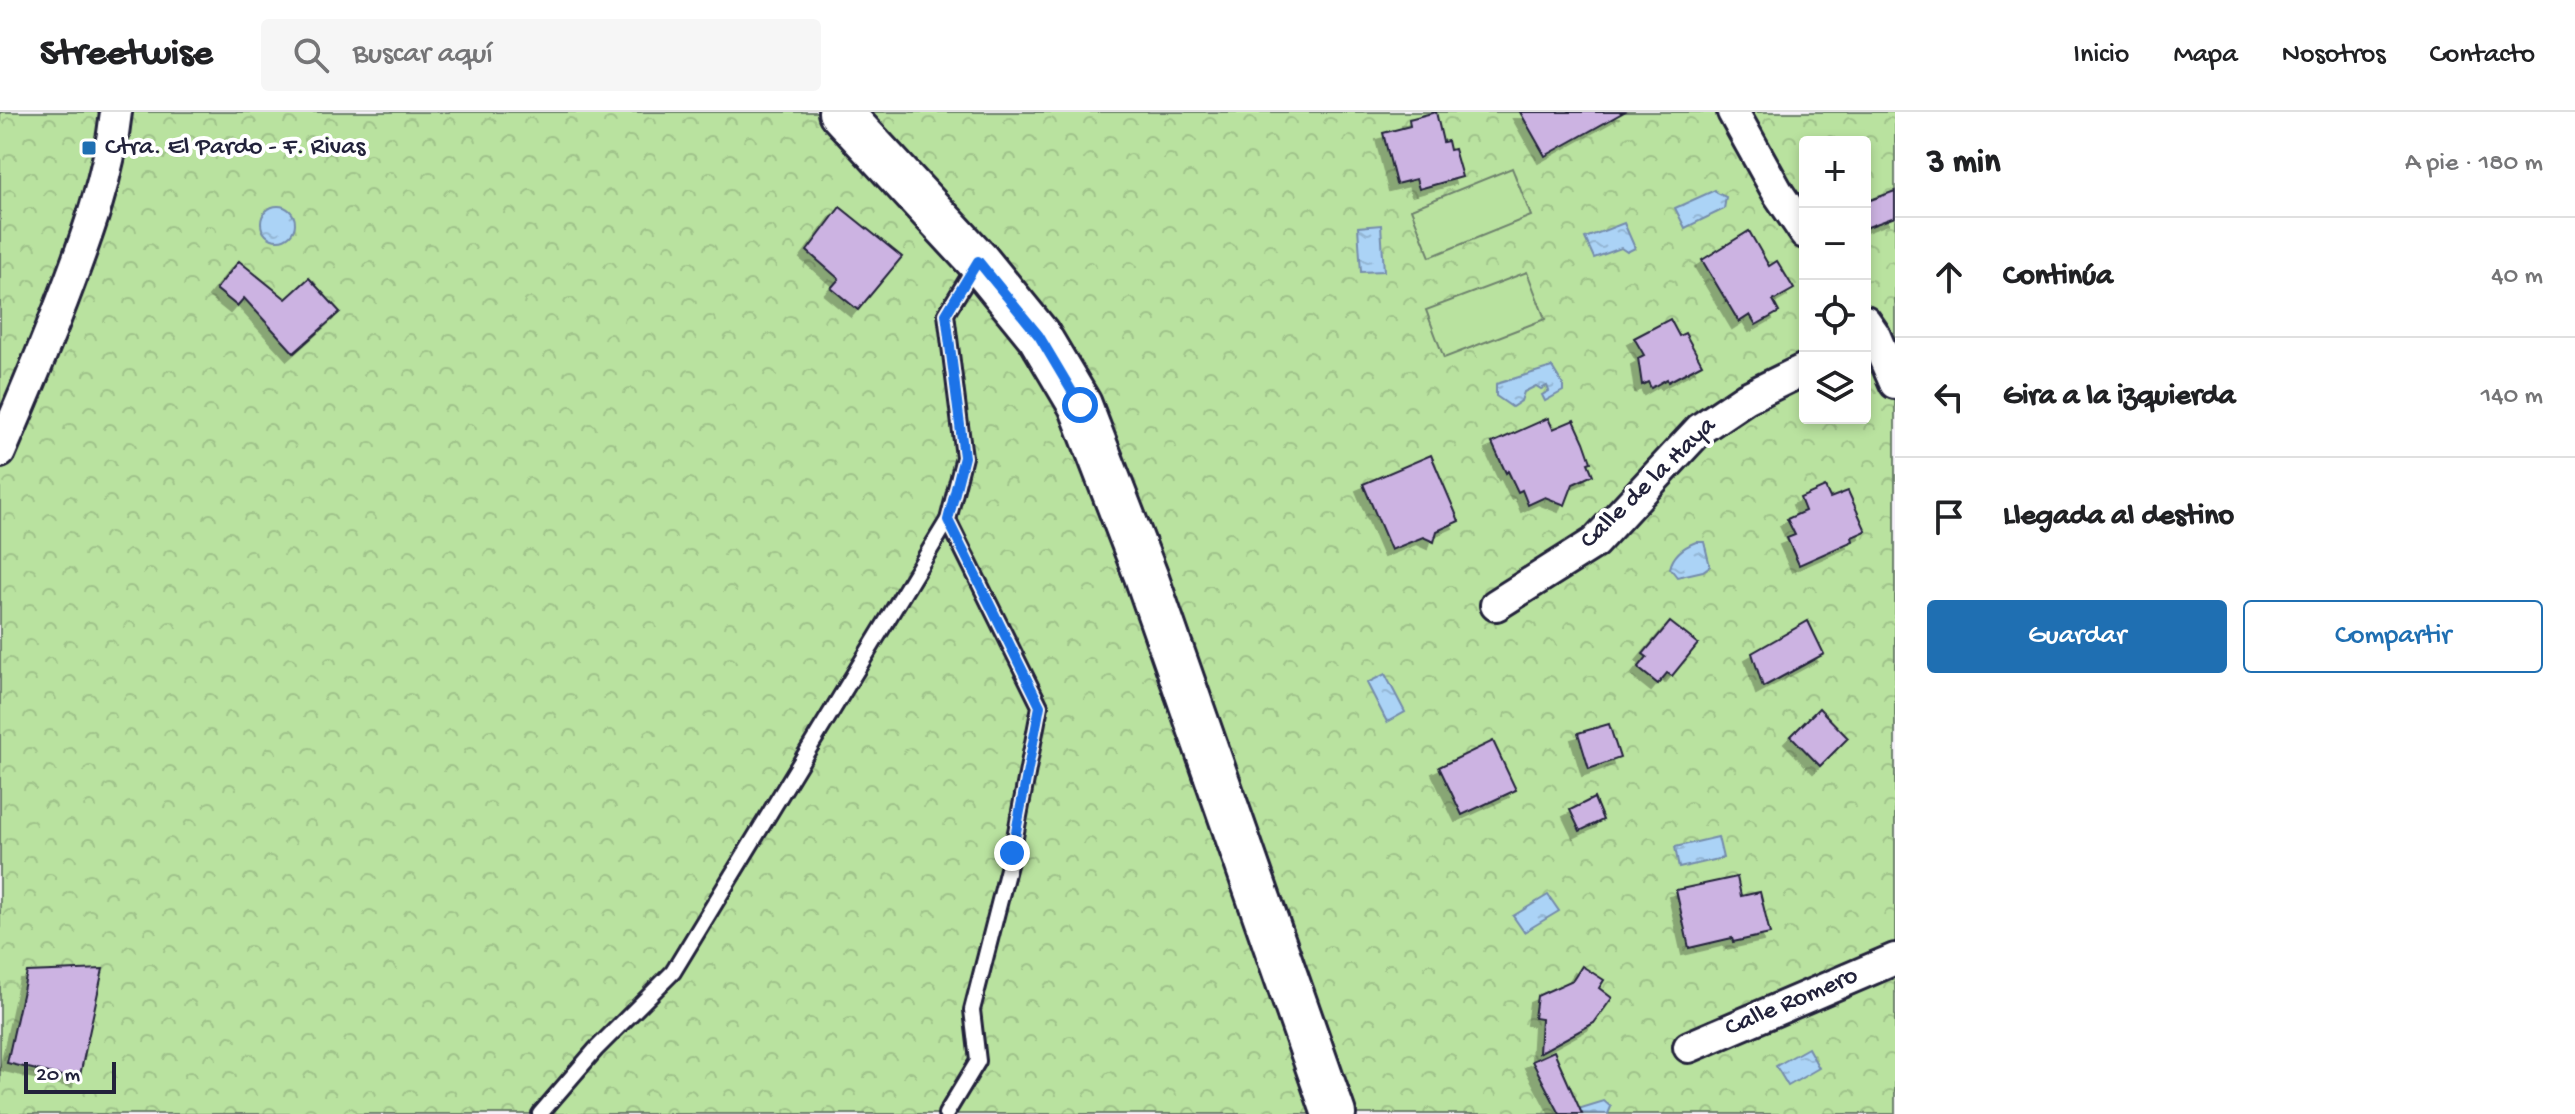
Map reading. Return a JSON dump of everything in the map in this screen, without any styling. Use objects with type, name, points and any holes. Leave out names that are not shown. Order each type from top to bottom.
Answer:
[{"type":"main road","points":[[840,112],[978,261],[1039,336],[1080,405],[1146,576],[1334,1114]]},
{"type":"street","points":[[1733,112],[1799,224]]},
{"type":"street","points":[[0,452],[88,235],[111,119]]},
{"type":"street","points":[[1871,337],[1895,383]]},
{"type":"street","name":"Calle de la Haya","points":[[1496,605],[1594,543],[1700,429],[1746,398],[1799,372]]},
{"type":"street","name":"Calle Romero","points":[[1689,1047],[1895,959]]},
{"type":"lane","points":[[540,1114],[596,1049],[673,972],[948,520],[964,457],[946,314],[978,261]]},
{"type":"lane","points":[[946,1114],[978,1061],[972,1010],[1012,853],[1040,706],[948,520]]},
{"type":"green space","points":[[0,112],[1895,112],[1895,1114],[0,1114]]},
{"type":"green space","points":[[1512,168],[1531,216],[1430,257],[1411,209]]},
{"type":"green space","points":[[1527,272],[1545,319],[1444,358],[1426,310]]},
{"type":"water","points":[[1715,190],[1726,197],[1724,209],[1685,228],[1675,208]]},
{"type":"water","points":[[278,206],[290,211],[295,223],[290,235],[278,240],[266,235],[261,223],[266,211]]},
{"type":"water","points":[[1624,223],[1635,248],[1627,252],[1621,248],[1594,258],[1585,238]]},
{"type":"water","points":[[1381,225],[1384,271],[1361,272],[1358,227]]},
{"type":"water","points":[[1552,367],[1563,385],[1563,391],[1545,401],[1542,395],[1549,391],[1547,386],[1541,389],[1536,386],[1524,392],[1521,401],[1512,407],[1496,396],[1496,384]]},
{"type":"water","points":[[1696,542],[1704,542],[1710,566],[1703,571],[1677,577],[1670,568],[1676,555]]},
{"type":"water","points":[[1385,674],[1405,712],[1387,722],[1367,683]]},
{"type":"water","points":[[1718,837],[1723,858],[1679,868],[1675,847]]},
{"type":"water","points":[[1548,895],[1559,911],[1524,932],[1513,916]]},
{"type":"water","points":[[1808,1048],[1819,1068],[1788,1086],[1776,1066]]},
{"type":"water","points":[[1604,1101],[1611,1107],[1608,1114],[1565,1113]]},
{"type":"building","points":[[1436,112],[1443,142],[1448,141],[1450,150],[1454,149],[1462,177],[1419,189],[1416,179],[1396,184],[1383,133],[1410,126],[1409,119]]},
{"type":"building","points":[[1520,112],[1624,112],[1545,156]]},
{"type":"building","points":[[1895,191],[1895,217],[1871,226],[1871,200]]},
{"type":"building","points":[[840,207],[902,257],[858,310],[831,288],[839,279],[807,251]]},
{"type":"building","points":[[1749,231],[1769,266],[1777,261],[1794,289],[1773,301],[1779,312],[1756,325],[1750,315],[1739,322],[1702,260]]},
{"type":"building","points":[[239,261],[286,299],[309,278],[340,312],[294,353],[244,298],[237,306],[216,289]]},
{"type":"building","points":[[1670,319],[1679,336],[1685,333],[1702,364],[1651,388],[1648,382],[1642,385],[1638,358],[1644,355],[1634,338]]},
{"type":"building","points":[[1548,418],[1553,429],[1574,420],[1593,475],[1573,484],[1565,505],[1545,497],[1528,505],[1522,490],[1518,492],[1508,471],[1506,473],[1492,443]]},
{"type":"building","points":[[1431,455],[1459,521],[1437,531],[1434,542],[1423,537],[1391,550],[1363,484]]},
{"type":"building","points":[[1825,487],[1830,498],[1848,491],[1866,531],[1852,537],[1853,541],[1799,565],[1787,538],[1795,535],[1787,519],[1805,511],[1800,498]]},
{"type":"building","points":[[1808,621],[1824,654],[1763,687],[1752,653]]},
{"type":"building","points":[[1670,622],[1698,644],[1672,676],[1667,673],[1658,684],[1638,668],[1647,657],[1643,654]]},
{"type":"building","points":[[1819,708],[1848,738],[1820,766],[1791,736]]},
{"type":"building","points":[[1609,724],[1620,758],[1589,769],[1578,733]]},
{"type":"building","points":[[1493,741],[1516,790],[1462,815],[1439,767]]},
{"type":"building","points":[[1594,798],[1603,820],[1580,831],[1570,810]]},
{"type":"building","points":[[1737,877],[1741,896],[1760,892],[1770,934],[1733,942],[1732,938],[1689,948],[1676,890]]},
{"type":"building","points":[[1582,966],[1604,980],[1599,988],[1612,998],[1594,1023],[1539,1053],[1541,1019],[1534,1018],[1537,996],[1573,980]]},
{"type":"building","points":[[103,969],[79,1080],[7,1063],[27,972]]},
{"type":"building","points":[[1554,1051],[1582,1114],[1560,1114],[1532,1061]]},
{"type":"place","name":"Ctra. El Pardo - F. Rivas","points":[[89,148]]},
{"type":"route","points":[[1012,853],[1040,706],[948,520],[964,457],[946,314],[978,261],[1039,336],[1080,405]]}]
